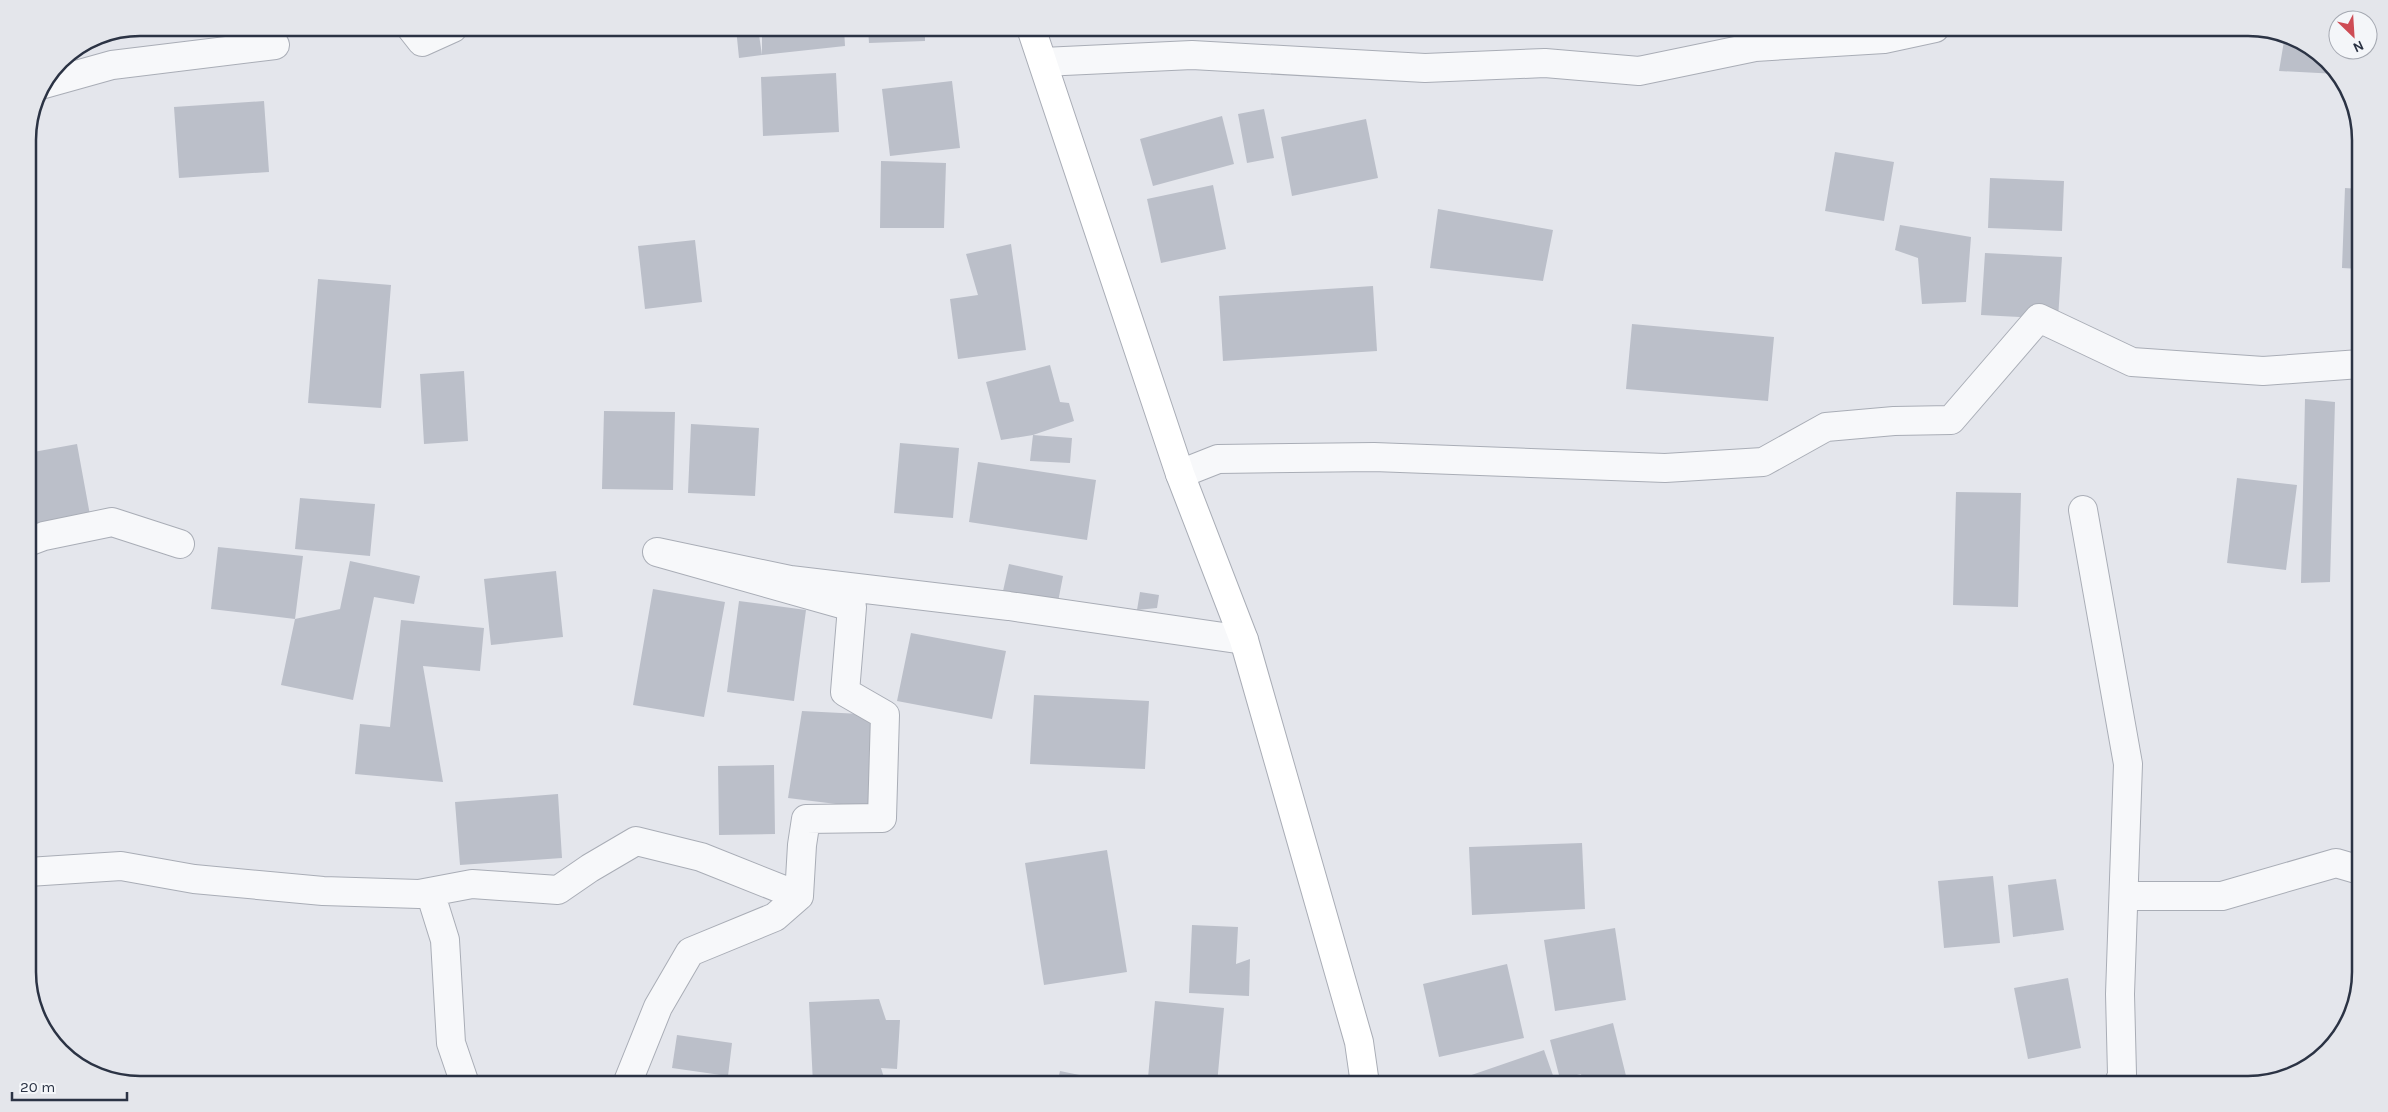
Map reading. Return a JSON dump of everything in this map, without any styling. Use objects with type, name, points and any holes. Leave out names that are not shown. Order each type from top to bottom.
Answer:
[{"type":"street","points":[[55,81],[112,66],[276,45],[270,36]]},
{"type":"street","points":[[418,36],[422,42],[435,36]]},
{"type":"street","points":[[1034,36],[1180,474],[1244,640],[1359,1042],[1364,1076]]},
{"type":"street","points":[[1043,62],[1192,55],[1424,68],[1545,63],[1639,71],[1755,47],[1884,39],[1898,36]]},
{"type":"street","points":[[1180,474],[1218,459],[1374,457],[1665,468],[1763,462],[1826,427],[1894,421],[1951,420],[2039,318],[2132,362],[2263,371],[2352,365]]},
{"type":"street","points":[[2084,510],[2128,764],[2125,896],[2120,994],[2121,1076]]},
{"type":"street","points":[[36,539],[112,522],[180,544]]},
{"type":"street","points":[[630,1076],[658,1007],[690,952],[775,917],[799,896],[802,845],[806,819],[882,818],[885,715],[845,692],[852,607],[658,552],[790,580],[1009,606],[1244,640]]},
{"type":"street","points":[[36,871],[121,866],[194,879],[322,891],[419,894],[472,884],[558,890],[590,868],[636,841],[701,856],[799,896]]},
{"type":"street","points":[[2125,896],[2222,896],[2336,862],[2352,867]]},
{"type":"street","points":[[430,892],[445,940],[451,1043],[462,1076]]},
{"type":"building","points":[[737,36],[759,36],[762,55],[739,58]]},
{"type":"building","points":[[762,36],[844,36],[845,46],[762,55]]},
{"type":"building","points":[[869,36],[925,36],[925,41],[869,43]]},
{"type":"building","points":[[2284,43],[2300,50],[2327,73],[2279,71]]},
{"type":"building","points":[[836,73],[839,132],[763,136],[761,77]]},
{"type":"building","points":[[952,81],[960,148],[890,156],[882,89]]},
{"type":"building","points":[[264,101],[269,172],[179,178],[174,107]]},
{"type":"building","points":[[1264,109],[1274,158],[1247,163],[1238,114]]},
{"type":"building","points":[[1222,116],[1234,164],[1153,186],[1140,139]]},
{"type":"building","points":[[1366,119],[1378,178],[1292,196],[1281,137]]},
{"type":"building","points":[[1835,152],[1894,162],[1884,221],[1825,211]]},
{"type":"building","points":[[881,161],[946,163],[944,228],[880,228]]},
{"type":"building","points":[[1990,178],[2064,181],[2062,231],[1988,228]]},
{"type":"building","points":[[1213,185],[1226,249],[1161,263],[1147,199]]},
{"type":"building","points":[[2345,188],[2352,188],[2352,269],[2342,268]]},
{"type":"building","points":[[1438,209],[1553,230],[1543,281],[1430,268]]},
{"type":"building","points":[[1900,225],[1971,237],[1966,302],[1922,304],[1918,258],[1895,250]]},
{"type":"building","points":[[695,240],[702,302],[645,309],[638,246]]},
{"type":"building","points":[[1011,244],[1026,350],[958,359],[950,299],[978,295],[966,254]]},
{"type":"building","points":[[1985,253],[2062,257],[2058,319],[1981,315]]},
{"type":"building","points":[[318,279],[391,285],[381,408],[308,403]]},
{"type":"building","points":[[1373,286],[1377,351],[1223,361],[1219,296]]},
{"type":"building","points":[[1632,324],[1774,337],[1768,401],[1626,389]]},
{"type":"building","points":[[1050,365],[1060,402],[1069,403],[1074,421],[1033,435],[1001,440],[986,382]]},
{"type":"building","points":[[464,371],[468,441],[424,444],[420,374]]},
{"type":"building","points":[[2305,399],[2335,402],[2330,582],[2301,583]]},
{"type":"building","points":[[604,411],[675,412],[673,490],[602,489]]},
{"type":"building","points":[[691,424],[759,428],[755,496],[688,493]]},
{"type":"building","points":[[1033,435],[1072,438],[1070,463],[1030,461]]},
{"type":"building","points":[[900,443],[959,448],[953,518],[894,513]]},
{"type":"building","points":[[77,444],[90,515],[36,525],[36,452]]},
{"type":"building","points":[[978,462],[1096,480],[1087,540],[969,522]]},
{"type":"building","points":[[2237,478],[2297,485],[2286,570],[2227,563]]},
{"type":"building","points":[[1956,492],[2021,493],[2018,607],[1953,605]]},
{"type":"building","points":[[300,498],[375,504],[370,556],[295,549]]},
{"type":"building","points":[[218,547],[303,556],[295,619],[211,609]]},
{"type":"building","points":[[350,561],[420,576],[414,604],[374,597],[353,700],[281,685],[295,619],[340,609]]},
{"type":"building","points":[[1009,564],[1063,576],[1058,602],[1003,591]]},
{"type":"building","points":[[556,571],[563,637],[491,645],[484,579]]},
{"type":"building","points":[[653,589],[725,602],[704,717],[633,705]]},
{"type":"building","points":[[1140,592],[1159,595],[1157,608],[1137,610]]},
{"type":"building","points":[[739,601],[806,610],[794,701],[727,692]]},
{"type":"building","points":[[401,620],[484,628],[480,671],[423,666],[443,782],[355,774],[360,724],[390,727]]},
{"type":"building","points":[[911,633],[1006,651],[992,719],[897,701]]},
{"type":"building","points":[[1034,695],[1149,701],[1145,769],[1030,764]]},
{"type":"building","points":[[802,711],[880,715],[868,808],[788,798]]},
{"type":"building","points":[[774,765],[775,834],[719,835],[718,766]]},
{"type":"building","points":[[558,794],[562,858],[460,865],[455,802]]},
{"type":"building","points":[[1582,843],[1585,909],[1472,915],[1469,847]]},
{"type":"building","points":[[1107,850],[1127,972],[1044,985],[1025,863]]},
{"type":"building","points":[[1993,876],[2000,943],[1944,948],[1938,881]]},
{"type":"building","points":[[2056,879],[2064,930],[2013,937],[2008,885]]},
{"type":"building","points":[[1192,925],[1238,927],[1236,964],[1250,959],[1249,996],[1189,993]]},
{"type":"building","points":[[1615,928],[1626,1000],[1555,1011],[1544,940]]},
{"type":"building","points":[[1507,964],[1524,1038],[1439,1057],[1423,984]]},
{"type":"building","points":[[2068,978],[2081,1048],[2028,1059],[2014,988]]},
{"type":"building","points":[[879,999],[886,1020],[900,1020],[897,1069],[881,1068],[884,1076],[813,1076],[809,1002]]},
{"type":"building","points":[[1155,1001],[1224,1008],[1218,1076],[1148,1076]]},
{"type":"building","points":[[1613,1023],[1626,1076],[1581,1076],[1581,1074],[1559,1076],[1550,1040]]},
{"type":"building","points":[[677,1035],[732,1043],[728,1076],[672,1068]]},
{"type":"building","points":[[1544,1050],[1553,1076],[1469,1076]]},
{"type":"building","points":[[1060,1071],[1084,1076],[1059,1076]]}]
